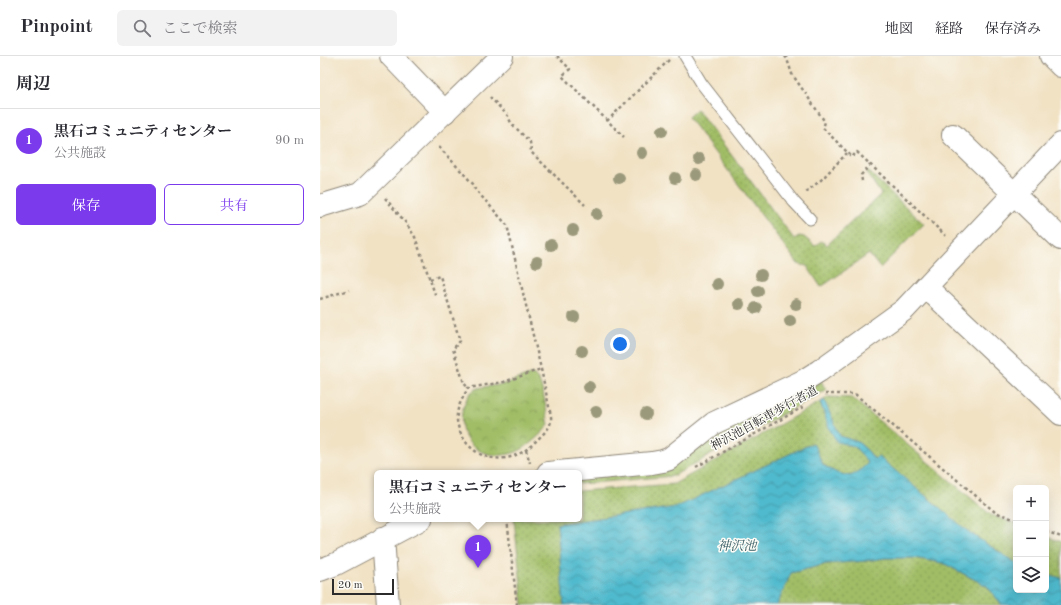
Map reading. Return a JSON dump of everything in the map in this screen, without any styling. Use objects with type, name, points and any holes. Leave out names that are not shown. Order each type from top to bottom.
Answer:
[{"type":"street","points":[[391,56],[445,112]]},
{"type":"street","points":[[320,206],[360,194],[502,56]]},
{"type":"street","points":[[1051,56],[1061,66]]},
{"type":"street","points":[[953,135],[1061,239]]},
{"type":"street","points":[[540,470],[663,461],[714,423],[803,381],[819,371],[904,310],[1061,144]]},
{"type":"street","points":[[926,287],[1061,414]]},
{"type":"street","points":[[320,570],[336,564],[415,522]]},
{"type":"street","points":[[383,538],[388,605]]},
{"type":"lane","points":[[685,56],[702,84],[794,202],[810,219]]},
{"type":"path","points":[[557,56],[570,69],[562,76],[624,138]]},
{"type":"path","points":[[607,121],[673,56]]},
{"type":"path","points":[[785,56],[792,74],[825,122],[823,128],[852,157],[857,152],[961,250]]},
{"type":"path","points":[[486,93],[530,142],[531,152],[585,205]]},
{"type":"path","points":[[434,143],[474,185],[474,188],[507,225],[541,369],[552,424],[549,429],[526,450],[502,459],[483,456],[474,451],[468,445],[461,436],[457,424],[457,412],[468,388]]},
{"type":"path","points":[[794,202],[821,180],[847,153]]},
{"type":"path","points":[[862,180],[860,175],[870,165]]},
{"type":"path","points":[[381,194],[406,223],[415,238],[436,297]]},
{"type":"path","points":[[430,280],[440,276],[460,341],[453,349],[464,383],[468,388]]},
{"type":"path","points":[[320,299],[349,290]]},
{"type":"path","points":[[468,388],[504,382],[541,369]]},
{"type":"path","name":"神沢池自転車歩行者道","points":[[819,398],[826,394],[854,394],[995,512],[1013,519]]},
{"type":"path","name":"神沢池自転車歩行者道","points":[[695,468],[805,406]]},
{"type":"path","points":[[526,450],[540,470]]},
{"type":"path","points":[[507,522],[517,605]]},
{"type":"path","points":[[1049,532],[1061,537]]},
{"type":"green space","points":[[697,109],[794,239],[799,236],[804,237],[815,246],[821,241],[827,245],[881,194],[867,173],[868,171],[924,224],[880,268],[869,254],[821,287],[807,266],[798,264],[688,117]]},
{"type":"green space","points":[[533,374],[540,383],[546,405],[549,425],[529,444],[516,452],[504,455],[492,455],[482,452],[473,446],[466,439],[462,429],[461,418],[464,405],[471,393],[477,389],[504,384]]},
{"type":"green space","points":[[820,379],[826,390],[673,476],[582,484],[582,477],[656,472],[719,428]]},
{"type":"green space","points":[[828,397],[852,398],[991,515],[1013,523],[1013,561],[970,533],[874,459],[858,442],[840,436],[824,400]]},
{"type":"green space","points":[[820,402],[830,430],[847,445],[854,446],[868,464],[857,473],[850,476],[837,473],[823,465],[813,443],[677,507],[582,520],[582,491],[674,484]]},
{"type":"green space","points":[[514,522],[571,522],[557,524],[564,605],[523,605]]},
{"type":"green space","points":[[1049,537],[1061,542],[1061,578],[1049,575]]},
{"type":"green space","points":[[885,558],[914,558],[943,563],[987,586],[1002,605],[777,605],[791,573],[826,564]]},
{"type":"water","name":"神沢池","points":[[824,400],[840,436],[858,442],[874,459],[879,457],[970,533],[1013,561],[1013,593],[1049,593],[1049,575],[1061,578],[1061,605],[1002,605],[987,586],[943,563],[914,558],[885,558],[826,564],[791,573],[777,605],[564,605],[557,524],[582,522],[582,520],[677,507],[813,443],[823,465],[837,473],[850,476],[857,473],[868,463],[854,446],[837,442],[830,430],[820,402]]},
{"type":"place","name":"黒石コミュニティセンター","points":[[478,568]]}]
